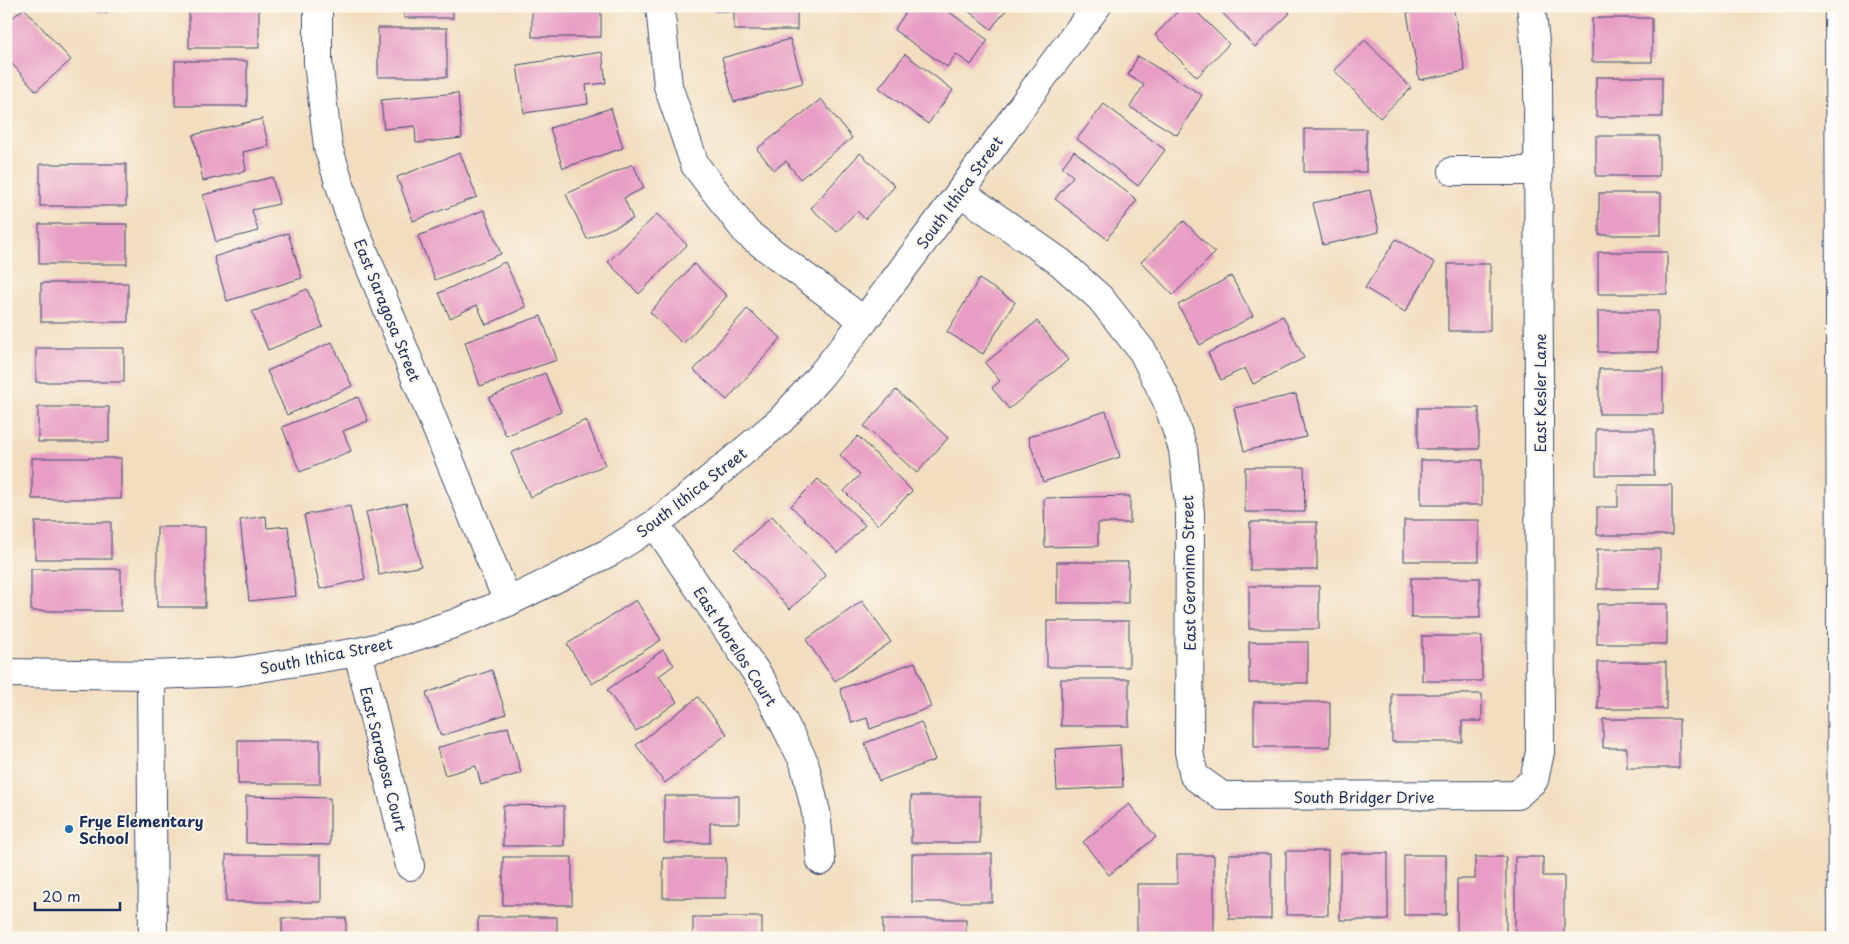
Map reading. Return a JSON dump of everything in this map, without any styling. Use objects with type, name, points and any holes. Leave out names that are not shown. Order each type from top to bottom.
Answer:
[{"type":"street","name":"East Saragosa Street","points":[[318,6],[318,62],[328,148],[359,241],[508,602]]},
{"type":"street","points":[[660,6],[668,86],[696,165],[747,233],[864,321]]},
{"type":"street","name":"South Ithica Street","points":[[6,674],[151,675],[235,672],[358,652],[395,643],[456,623],[508,602],[610,552],[655,524],[781,420],[821,375],[864,321],[1097,6]]},
{"type":"street","name":"East Kesler Lane","points":[[1531,6],[1538,69],[1540,752],[1534,780]]},
{"type":"street","points":[[1839,6],[1842,116],[1842,938]]},
{"type":"street","points":[[1453,170],[1538,171]]},
{"type":"street","name":"East Geronimo Street","points":[[960,192],[1060,262],[1100,298],[1143,352],[1167,401],[1183,449],[1190,513],[1189,752],[1194,776]]},
{"type":"street","name":"East Morelos Court","points":[[655,524],[764,684],[804,762],[816,812],[821,861]]},
{"type":"street","name":"East Saragosa Court","points":[[358,652],[410,866]]},
{"type":"street","points":[[151,675],[153,938]]},
{"type":"street","name":"South Bridger Drive","points":[[1194,776],[1222,796],[1517,795],[1534,780]]},
{"type":"building","points":[[68,6],[108,6],[107,13]]},
{"type":"building","points":[[189,6],[259,6],[259,48],[189,48]]},
{"type":"building","points":[[404,6],[453,6],[453,18],[404,18]]},
{"type":"building","points":[[532,6],[601,6],[601,37],[532,37]]},
{"type":"building","points":[[714,6],[797,6],[797,30],[734,30],[734,11],[714,11]]},
{"type":"building","points":[[910,6],[941,6],[988,40],[971,65],[956,54],[947,67],[894,30]]},
{"type":"building","points":[[962,6],[1009,6],[991,29]]},
{"type":"building","points":[[1183,6],[1191,6],[1229,44],[1197,77],[1155,35]]},
{"type":"building","points":[[1216,6],[1283,6],[1290,13],[1255,47]]},
{"type":"building","points":[[1442,6],[1453,6],[1465,71],[1419,80],[1407,13]]},
{"type":"building","points":[[24,8],[71,60],[36,91],[6,57],[6,23]]},
{"type":"building","points":[[1592,18],[1652,18],[1652,62],[1592,62]]},
{"type":"building","points":[[378,28],[447,28],[447,77],[378,77]]},
{"type":"building","points":[[790,39],[803,83],[734,102],[722,58]]},
{"type":"building","points":[[1365,40],[1411,88],[1380,118],[1334,70]]},
{"type":"building","points":[[602,52],[606,83],[586,85],[588,104],[524,113],[517,65]]},
{"type":"building","points":[[905,54],[953,90],[928,124],[879,88]]},
{"type":"building","points":[[1138,56],[1202,95],[1177,135],[1130,107],[1144,85],[1128,75]]},
{"type":"building","points":[[175,61],[247,61],[247,106],[175,106]]},
{"type":"building","points":[[1596,77],[1662,77],[1662,117],[1596,117]]},
{"type":"building","points":[[458,93],[462,138],[416,143],[415,126],[384,129],[381,100]]},
{"type":"building","points":[[821,99],[852,138],[800,179],[786,161],[774,170],[757,149]]},
{"type":"building","points":[[1104,104],[1165,150],[1138,186],[1077,139]]},
{"type":"building","points":[[611,108],[623,148],[563,168],[550,128]]},
{"type":"building","points":[[262,119],[269,146],[243,152],[246,171],[203,181],[193,135]]},
{"type":"building","points":[[1304,129],[1366,129],[1366,172],[1304,172]]},
{"type":"building","points":[[1596,136],[1659,136],[1659,176],[1596,176]]},
{"type":"building","points":[[1074,151],[1137,200],[1107,239],[1055,199],[1073,176],[1062,167]]},
{"type":"building","points":[[460,153],[477,197],[413,221],[397,177]]},
{"type":"building","points":[[860,153],[895,186],[865,219],[857,211],[837,232],[811,208]]},
{"type":"building","points":[[40,164],[126,164],[126,206],[40,206]]},
{"type":"building","points":[[633,164],[644,188],[624,198],[633,219],[587,239],[566,194]]},
{"type":"building","points":[[272,177],[279,204],[252,210],[258,231],[216,242],[203,195]]},
{"type":"building","points":[[1370,190],[1379,232],[1323,245],[1313,203]]},
{"type":"building","points":[[1599,193],[1661,193],[1661,235],[1599,235]]},
{"type":"building","points":[[484,210],[501,254],[435,280],[418,236]]},
{"type":"building","points":[[657,214],[687,245],[639,294],[608,262]]},
{"type":"building","points":[[1184,221],[1215,253],[1173,295],[1141,262]]},
{"type":"building","points":[[39,224],[127,224],[127,264],[39,264]]},
{"type":"building","points":[[288,233],[302,278],[227,301],[214,257]]},
{"type":"building","points":[[1396,239],[1435,263],[1405,312],[1365,288]]},
{"type":"building","points":[[1598,252],[1667,252],[1667,294],[1598,294]]},
{"type":"building","points":[[505,262],[526,307],[486,325],[477,305],[450,318],[439,293]]},
{"type":"building","points":[[694,264],[727,296],[683,344],[650,312]]},
{"type":"building","points":[[1448,264],[1490,264],[1490,331],[1448,331]]},
{"type":"building","points":[[1231,276],[1253,316],[1200,345],[1178,305]]},
{"type":"building","points":[[979,279],[1015,302],[983,354],[947,332]]},
{"type":"building","points":[[41,283],[128,283],[128,322],[41,322]]},
{"type":"building","points":[[307,289],[323,327],[268,350],[252,312]]},
{"type":"building","points":[[747,309],[781,338],[727,400],[694,370]]},
{"type":"building","points":[[1598,311],[1658,311],[1658,352],[1598,352]]},
{"type":"building","points":[[541,316],[557,360],[480,386],[465,342]]},
{"type":"building","points":[[1283,316],[1304,358],[1253,384],[1245,368],[1221,380],[1208,353]]},
{"type":"building","points":[[1037,321],[1068,360],[1009,409],[992,388],[1000,381],[985,363]]},
{"type":"building","points":[[332,342],[352,386],[287,415],[267,371]]},
{"type":"building","points":[[36,348],[124,348],[124,382],[36,382]]},
{"type":"building","points":[[1599,369],[1663,369],[1663,414],[1599,414]]},
{"type":"building","points":[[545,373],[561,412],[506,436],[489,398]]},
{"type":"building","points":[[896,390],[948,438],[917,473],[864,426]]},
{"type":"building","points":[[1296,394],[1306,437],[1244,451],[1234,408]]},
{"type":"building","points":[[358,397],[368,421],[343,431],[351,451],[300,472],[282,427]]},
{"type":"building","points":[[38,407],[109,407],[109,442],[38,442]]},
{"type":"building","points":[[1418,408],[1479,408],[1479,449],[1418,449]]},
{"type":"building","points":[[1106,411],[1120,457],[1043,482],[1028,437]]},
{"type":"building","points":[[586,420],[605,465],[530,497],[511,453]]},
{"type":"building","points":[[1596,429],[1654,429],[1654,475],[1596,475]]},
{"type":"building","points":[[858,436],[912,491],[878,525],[844,491],[860,475],[840,455]]},
{"type":"building","points":[[32,458],[121,458],[121,499],[32,499]]},
{"type":"building","points":[[1421,460],[1482,460],[1482,505],[1421,505]]},
{"type":"building","points":[[1245,467],[1304,467],[1305,512],[1245,512]]},
{"type":"building","points":[[818,479],[865,525],[838,553],[791,506]]},
{"type":"building","points":[[1618,485],[1672,485],[1672,535],[1597,535],[1597,507],[1618,507]]},
{"type":"building","points":[[1130,496],[1130,523],[1098,523],[1098,546],[1045,547],[1044,498]]},
{"type":"building","points":[[406,503],[421,566],[379,575],[366,512]]},
{"type":"building","points":[[350,506],[365,579],[320,589],[304,515]]},
{"type":"building","points":[[266,516],[267,528],[288,526],[296,596],[249,601],[240,520]]},
{"type":"building","points":[[772,516],[826,576],[790,609],[735,549]]},
{"type":"building","points":[[1404,520],[1479,520],[1479,561],[1404,561]]},
{"type":"building","points":[[35,522],[111,522],[111,559],[35,559]]},
{"type":"building","points":[[1250,522],[1317,522],[1317,570],[1250,570]]},
{"type":"building","points":[[157,527],[205,527],[205,607],[157,607]]},
{"type":"building","points":[[1597,549],[1660,549],[1660,589],[1597,589]]},
{"type":"building","points":[[1057,562],[1128,562],[1128,603],[1057,603]]},
{"type":"building","points":[[31,569],[121,569],[121,611],[31,611]]},
{"type":"building","points":[[1411,578],[1480,578],[1480,618],[1411,618]]},
{"type":"building","points":[[1249,586],[1319,586],[1319,629],[1249,629]]},
{"type":"building","points":[[636,600],[661,640],[592,684],[567,644]]},
{"type":"building","points":[[862,601],[891,642],[835,681],[806,640]]},
{"type":"building","points":[[1597,604],[1667,604],[1667,644],[1597,644]]},
{"type":"building","points":[[1047,621],[1129,621],[1129,667],[1047,667]]},
{"type":"building","points":[[1422,636],[1482,636],[1482,681],[1422,681]]},
{"type":"building","points":[[1249,642],[1308,642],[1308,683],[1249,683]]},
{"type":"building","points":[[663,650],[674,665],[659,676],[677,702],[636,731],[607,690]]},
{"type":"building","points":[[915,662],[931,707],[870,729],[867,718],[852,723],[840,689]]},
{"type":"building","points":[[1598,662],[1666,662],[1666,709],[1598,709]]},
{"type":"building","points":[[492,670],[506,714],[441,736],[426,693]]},
{"type":"building","points":[[1061,679],[1129,679],[1129,726],[1061,726]]},
{"type":"building","points":[[1392,694],[1482,694],[1482,721],[1462,721],[1462,742],[1392,742]]},
{"type":"building","points":[[698,697],[727,734],[665,783],[636,745]]},
{"type":"building","points":[[1254,702],[1330,702],[1330,747],[1254,747]]},
{"type":"building","points":[[1603,719],[1679,719],[1679,768],[1627,768],[1627,748],[1603,748]]},
{"type":"building","points":[[921,722],[935,760],[879,781],[865,743]]},
{"type":"building","points":[[508,727],[521,773],[481,785],[476,766],[445,775],[437,748]]},
{"type":"building","points":[[238,740],[320,740],[320,784],[238,784]]},
{"type":"building","points":[[1120,745],[1123,787],[1057,790],[1055,749]]},
{"type":"building","points":[[246,796],[330,798],[330,845],[246,843]]},
{"type":"building","points":[[664,796],[739,796],[739,823],[710,823],[710,843],[664,843]]},
{"type":"building","points":[[911,796],[980,796],[980,843],[911,843]]},
{"type":"building","points":[[1129,804],[1156,837],[1109,875],[1083,842]]},
{"type":"building","points":[[503,805],[564,806],[564,846],[503,846]]},
{"type":"building","points":[[1286,851],[1328,851],[1328,915],[1286,915]]},
{"type":"building","points":[[1340,853],[1388,853],[1388,920],[1340,920]]},
{"type":"building","points":[[912,854],[992,854],[992,902],[912,902]]},
{"type":"building","points":[[1229,854],[1271,854],[1271,919],[1229,919]]},
{"type":"building","points":[[226,855],[321,855],[321,902],[226,902]]},
{"type":"building","points":[[1177,855],[1214,855],[1214,938],[1137,938],[1137,884],[1177,884]]},
{"type":"building","points":[[1404,855],[1446,855],[1446,915],[1404,915]]},
{"type":"building","points":[[503,857],[572,857],[572,905],[503,905]]},
{"type":"building","points":[[1475,857],[1506,857],[1506,934],[1457,934],[1457,879],[1475,879]]},
{"type":"building","points":[[1515,857],[1543,857],[1543,876],[1564,876],[1564,937],[1515,937]]},
{"type":"building","points":[[663,858],[726,858],[726,898],[663,898]]},
{"type":"building","points":[[478,917],[557,917],[557,938],[478,938]]},
{"type":"building","points":[[693,917],[762,917],[762,938],[693,938]]},
{"type":"building","points":[[282,918],[346,918],[346,938],[282,938]]},
{"type":"building","points":[[883,919],[966,919],[966,938],[883,938]]},
{"type":"place","name":"Frye Elementary School","points":[[69,829]]}]
